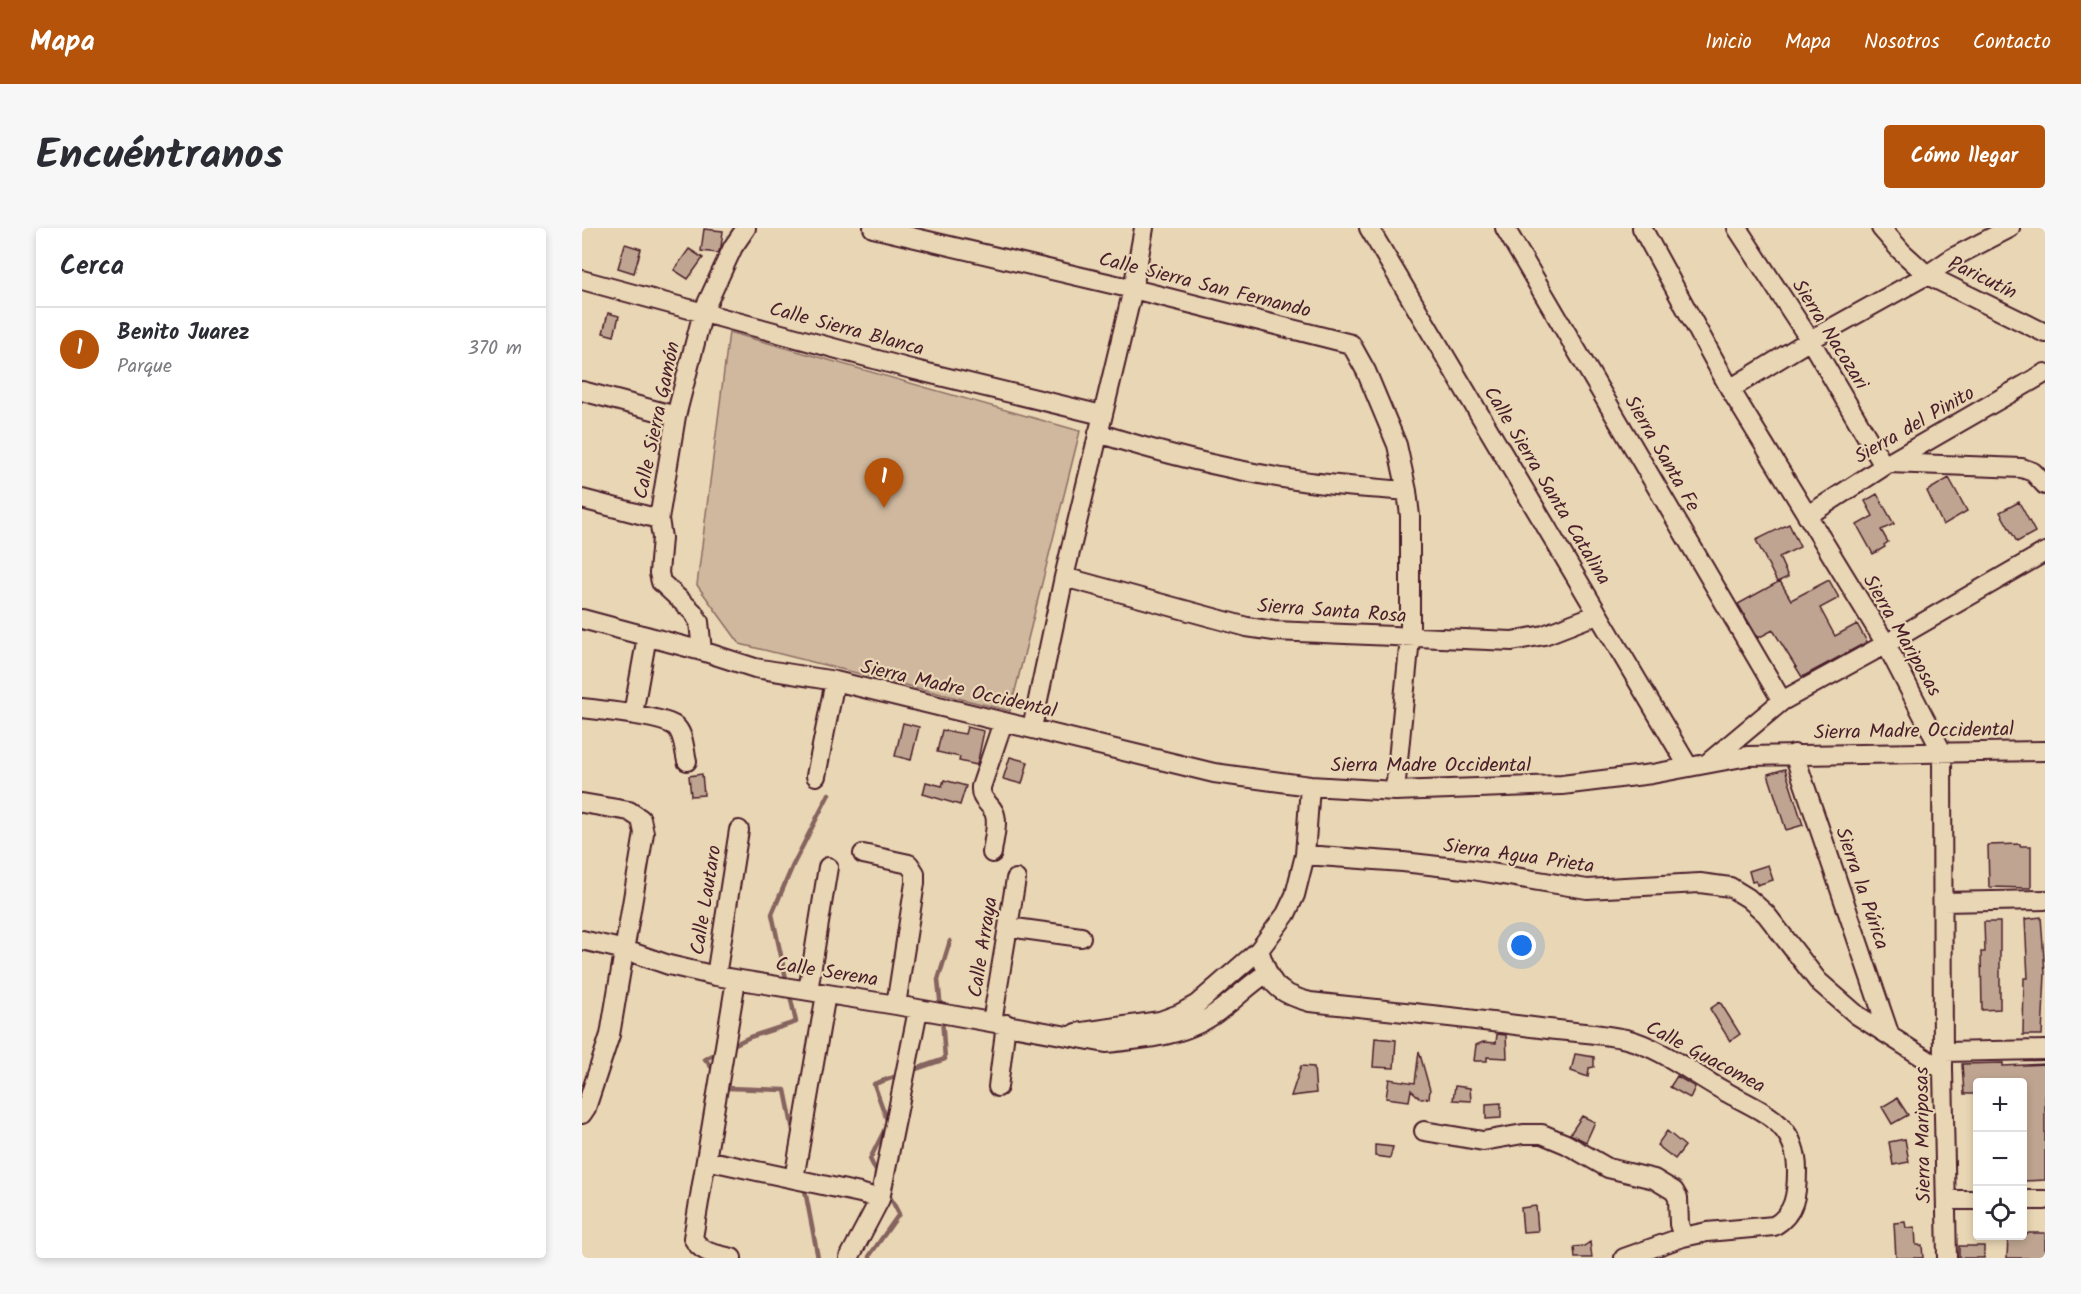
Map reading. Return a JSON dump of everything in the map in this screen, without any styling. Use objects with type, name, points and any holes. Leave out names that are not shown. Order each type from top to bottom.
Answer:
[{"type":"street","name":"Calle Sierra Gamón","points":[[702,651],[699,622],[693,612],[661,582],[659,573],[662,538],[659,519],[676,416],[703,312],[733,247],[746,228]]},
{"type":"street","name":"Calle Sierra San Fernando","points":[[873,228],[1132,289],[1351,344],[1386,417],[1396,445],[1407,491]]},
{"type":"street","points":[[1032,728],[1144,228]]},
{"type":"street","name":"Calle Sierra Santa Catalina","points":[[1369,228],[1688,766]]},
{"type":"street","name":"Sierra Santa Fe","points":[[1505,228],[1782,701]]},
{"type":"street","name":"Sierra Mariposas","points":[[1642,228],[1730,389],[1886,644],[1942,752],[1943,1061],[1947,1258]]},
{"type":"street","name":"Sierra Nacozari","points":[[1737,228],[1810,340],[1886,464]]},
{"type":"street","name":"Paricutín","points":[[1881,228],[1927,275],[2045,333]]},
{"type":"street","points":[[1730,389],[1810,340],[1927,275],[1952,258],[2010,228]]},
{"type":"street","name":"Calle Sierra Blanca","points":[[582,280],[911,369],[1102,415]]},
{"type":"street","name":"Sierra del Pinito","points":[[1807,516],[1886,464],[2045,373]]},
{"type":"street","points":[[582,391],[676,416]]},
{"type":"street","points":[[1098,433],[1136,445],[1254,473],[1304,482],[1407,491],[1410,516],[1410,638],[1395,791]]},
{"type":"street","points":[[1886,464],[2022,468],[2039,479]]},
{"type":"street","points":[[582,499],[659,519]]},
{"type":"street","points":[[1708,762],[1782,701],[2045,552]]},
{"type":"street","name":"Sierra Santa Rosa","points":[[1064,577],[1246,627],[1307,634],[1512,642],[1528,640],[1598,614]]},
{"type":"street","name":"Sierra Madre Occidental","points":[[582,619],[702,651],[755,668],[835,681],[1214,773],[1310,786],[1395,791],[1562,785],[1652,774],[1748,756],[2045,751]]},
{"type":"street","points":[[633,714],[647,636]]},
{"type":"street","points":[[816,776],[835,681]]},
{"type":"street","points":[[582,708],[633,714],[675,727],[681,734],[687,761]]},
{"type":"street","points":[[992,853],[995,815],[981,797],[981,787],[1003,722]]},
{"type":"street","name":"Sierra la Púrica","points":[[1794,754],[1890,1036]]},
{"type":"street","name":"Calle Serena","points":[[1068,1034],[1160,1021],[1179,1014],[1197,1004],[1259,950],[1286,914],[1295,895],[1305,855],[1310,786]]},
{"type":"street","points":[[582,803],[629,811],[641,819],[644,833],[610,1035],[588,1083],[582,1114]]},
{"type":"street","name":"Calle Lautaro","points":[[716,976],[740,830]]},
{"type":"street","points":[[864,854],[909,864],[915,873],[896,1005]]},
{"type":"street","name":"Sierra Agua Prieta","points":[[1305,855],[1473,870],[1587,890],[1700,883],[1730,886],[1766,914],[1818,981],[1857,1015],[1890,1036],[1943,1061]]},
{"type":"street","points":[[808,990],[828,867]]},
{"type":"street","name":"Calle Arraya","points":[[998,1087],[999,1023],[1008,927],[1016,879]]},
{"type":"street","points":[[1943,902],[2045,900]]},
{"type":"street","points":[[1008,927],[1082,937]]},
{"type":"street","name":"Calle Serena","points":[[582,940],[626,950],[669,965],[736,980],[1068,1034],[1106,1043],[1139,1040],[1188,1029],[1221,1010],[1243,989],[1267,973]]},
{"type":"street","name":"Calle Guacomea","points":[[1259,950],[1267,973],[1280,991],[1292,998],[1627,1040],[1659,1053],[1761,1111],[1786,1129],[1793,1146],[1797,1169],[1795,1204],[1782,1222],[1774,1226],[1707,1232],[1683,1237],[1624,1258]]},
{"type":"street","points":[[732,1258],[705,1251],[693,1238],[736,980]]},
{"type":"street","points":[[794,1179],[826,994]]},
{"type":"street","points":[[849,1258],[880,1200],[918,1010]]},
{"type":"street","points":[[1943,1061],[2045,1050]]},
{"type":"street","points":[[1424,1131],[1483,1141],[1523,1134],[1542,1134],[1566,1144],[1608,1168],[1654,1179],[1674,1191],[1678,1198],[1679,1224],[1683,1237]]},
{"type":"street","points":[[706,1160],[860,1193],[880,1200]]},
{"type":"street","points":[[1946,1200],[1973,1200]]},
{"type":"street","points":[[2027,1200],[2045,1200]]},
{"type":"shaded area","points":[[729,332],[1080,431],[1010,711],[740,644],[697,585]]},
{"type":"building","points":[[704,229],[723,231],[718,253],[701,251]]},
{"type":"building","points":[[625,244],[641,249],[634,273],[618,268]]},
{"type":"building","points":[[689,249],[703,258],[688,279],[674,270]]},
{"type":"building","points":[[608,313],[619,316],[614,336],[603,333]]},
{"type":"building","points":[[1949,478],[1967,511],[1943,525],[1927,491]]},
{"type":"building","points":[[1877,494],[1894,524],[1881,530],[1888,542],[1884,545],[1885,547],[1873,554],[1857,525],[1873,516],[1865,501]]},
{"type":"building","points":[[2019,502],[2035,532],[2017,542],[2000,512]]},
{"type":"building","points":[[1789,524],[1800,547],[1779,557],[1788,577],[1777,582],[1756,540]]},
{"type":"building","points":[[1829,580],[1839,598],[1820,608],[1835,636],[1857,624],[1867,642],[1802,677],[1773,630],[1758,638],[1738,604],[1780,581],[1791,600]]},
{"type":"building","points":[[903,723],[919,727],[911,760],[895,756]]},
{"type":"building","points":[[967,727],[984,731],[977,765],[959,761],[960,757],[937,752],[942,730],[965,734]]},
{"type":"building","points":[[1010,757],[1028,762],[1022,784],[1003,779]]},
{"type":"building","points":[[1785,769],[1803,825],[1786,830],[1768,774]]},
{"type":"building","points":[[702,774],[704,795],[691,796],[689,776]]},
{"type":"building","points":[[944,780],[966,786],[960,805],[923,794],[926,782],[942,786]]},
{"type":"building","points":[[2020,844],[2020,846],[2031,846],[2031,888],[1989,887],[1988,845]]},
{"type":"building","points":[[1768,865],[1773,880],[1757,885],[1756,881],[1752,882],[1749,871]]},
{"type":"building","points":[[2041,917],[2045,974],[2042,1035],[2023,1035],[2024,978],[2028,978],[2025,919]]},
{"type":"building","points":[[1984,922],[2000,922],[2000,1009],[1982,1010],[1981,952],[1985,952]]},
{"type":"building","points":[[1720,1002],[1740,1034],[1730,1041],[1710,1009]]},
{"type":"building","points":[[1497,1034],[1506,1035],[1507,1058],[1487,1057],[1487,1061],[1474,1061],[1476,1045],[1483,1042],[1496,1043]]},
{"type":"building","points":[[1375,1038],[1396,1040],[1394,1068],[1373,1067]]},
{"type":"building","points":[[1419,1051],[1430,1090],[1429,1098],[1421,1099],[1411,1090],[1409,1101],[1386,1098],[1389,1079],[1415,1083]]},
{"type":"building","points":[[1575,1054],[1594,1057],[1594,1067],[1589,1068],[1588,1077],[1571,1071]]},
{"type":"building","points":[[2003,1063],[2003,1066],[2045,1064],[2045,1180],[2027,1181],[2027,1078],[1973,1078],[1973,1094],[1964,1094],[1962,1064]]},
{"type":"building","points":[[1301,1066],[1314,1067],[1316,1093],[1291,1096]]},
{"type":"building","points":[[1677,1076],[1695,1087],[1690,1098],[1670,1087]]},
{"type":"building","points":[[1455,1086],[1470,1088],[1471,1101],[1453,1100]]},
{"type":"building","points":[[1897,1098],[1908,1115],[1892,1124],[1882,1107]]},
{"type":"building","points":[[1501,1103],[1501,1118],[1486,1119],[1486,1104]]},
{"type":"building","points":[[1582,1116],[1595,1122],[1586,1142],[1570,1134]]},
{"type":"building","points":[[1667,1131],[1685,1146],[1675,1159],[1657,1145]]},
{"type":"building","points":[[1905,1139],[1909,1162],[1893,1165],[1889,1142]]},
{"type":"building","points":[[1375,1145],[1393,1147],[1390,1158],[1375,1156]]},
{"type":"building","points":[[1536,1206],[1538,1231],[1523,1232],[1521,1208]]},
{"type":"building","points":[[1905,1222],[1906,1228],[1915,1227],[1916,1245],[1922,1245],[1923,1258],[1896,1258],[1894,1223]]},
{"type":"building","points":[[2045,1233],[2045,1258],[2007,1258],[2008,1240],[2027,1240],[2027,1234]]},
{"type":"building","points":[[1590,1242],[1592,1258],[1575,1258],[1574,1247],[1584,1246]]},
{"type":"building","points":[[1959,1246],[1984,1246],[1984,1258],[1959,1258]]},
{"type":"waterway","points":[[787,983],[772,914],[793,865],[829,794]]},
{"type":"waterway","points":[[941,1009],[938,980],[950,941]]},
{"type":"waterway","points":[[729,1047],[750,1037],[796,1022],[789,991]]},
{"type":"waterway","points":[[910,1071],[945,1059],[942,1017]]},
{"type":"waterway","points":[[716,1073],[705,1059],[719,1052]]},
{"type":"waterway","points":[[878,1175],[870,1159],[888,1123],[874,1084],[900,1075]]},
{"type":"waterway","points":[[724,1085],[727,1088],[785,1090],[794,1135]]},
{"type":"waterway","points":[[804,1185],[818,1258]]},
{"type":"waterway","points":[[870,1258],[899,1214],[888,1193]]},
{"type":"place","name":"Benito Juarez","points":[[884,508]]}]
